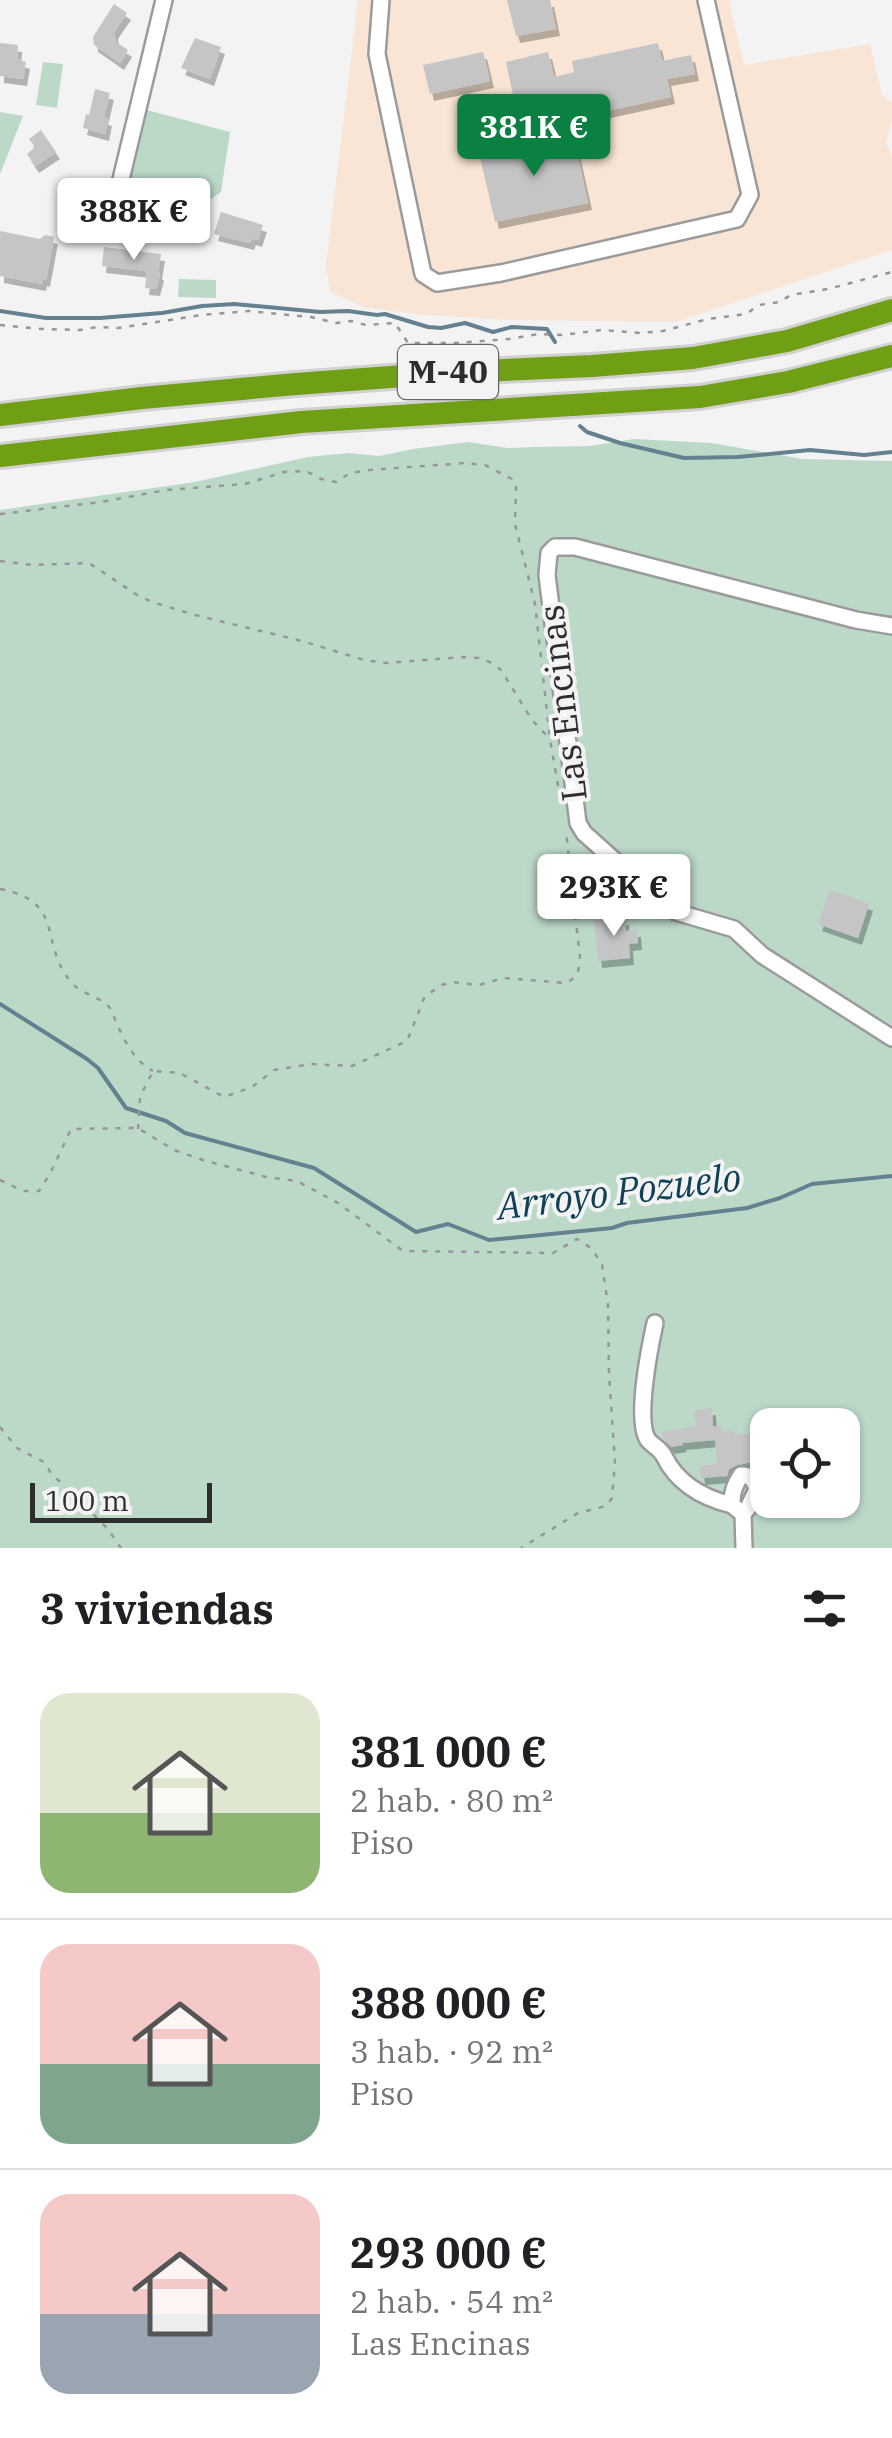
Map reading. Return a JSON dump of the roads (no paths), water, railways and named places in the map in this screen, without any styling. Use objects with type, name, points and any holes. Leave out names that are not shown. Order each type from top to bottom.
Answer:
[{"type":"highway","name":"M-40","points":[[0,415],[314,382],[694,358],[787,341],[892,310]]},
{"type":"highway","name":"M-40","points":[[0,456],[300,422],[700,397],[788,382],[892,356]]},
{"type":"street","points":[[164,0],[112,217],[168,226]]},
{"type":"street","points":[[381,0],[376,54],[423,274],[437,283],[501,273],[737,219],[750,195],[706,0]]},
{"type":"street","name":"Las Encinas","points":[[892,626],[575,547],[556,547],[548,558],[578,823],[584,832],[662,903],[676,912],[734,929],[762,955],[892,1038]]},
{"type":"street","points":[[656,1323],[644,1387],[643,1420],[648,1439],[687,1484],[737,1510],[744,1548]]},
{"type":"waterway","points":[[0,311],[46,318],[100,318],[234,304],[385,314],[428,327],[465,323],[493,332],[512,327],[547,329],[555,342]]},
{"type":"waterway","points":[[580,426],[620,443],[684,458],[810,450],[864,455],[892,452]]},
{"type":"waterway","name":"Arroyo Pozuelo","points":[[0,1004],[98,1068],[126,1108],[166,1121],[185,1133],[314,1168],[416,1232],[448,1224],[489,1240],[612,1228],[747,1208],[812,1184],[892,1176]]}]
